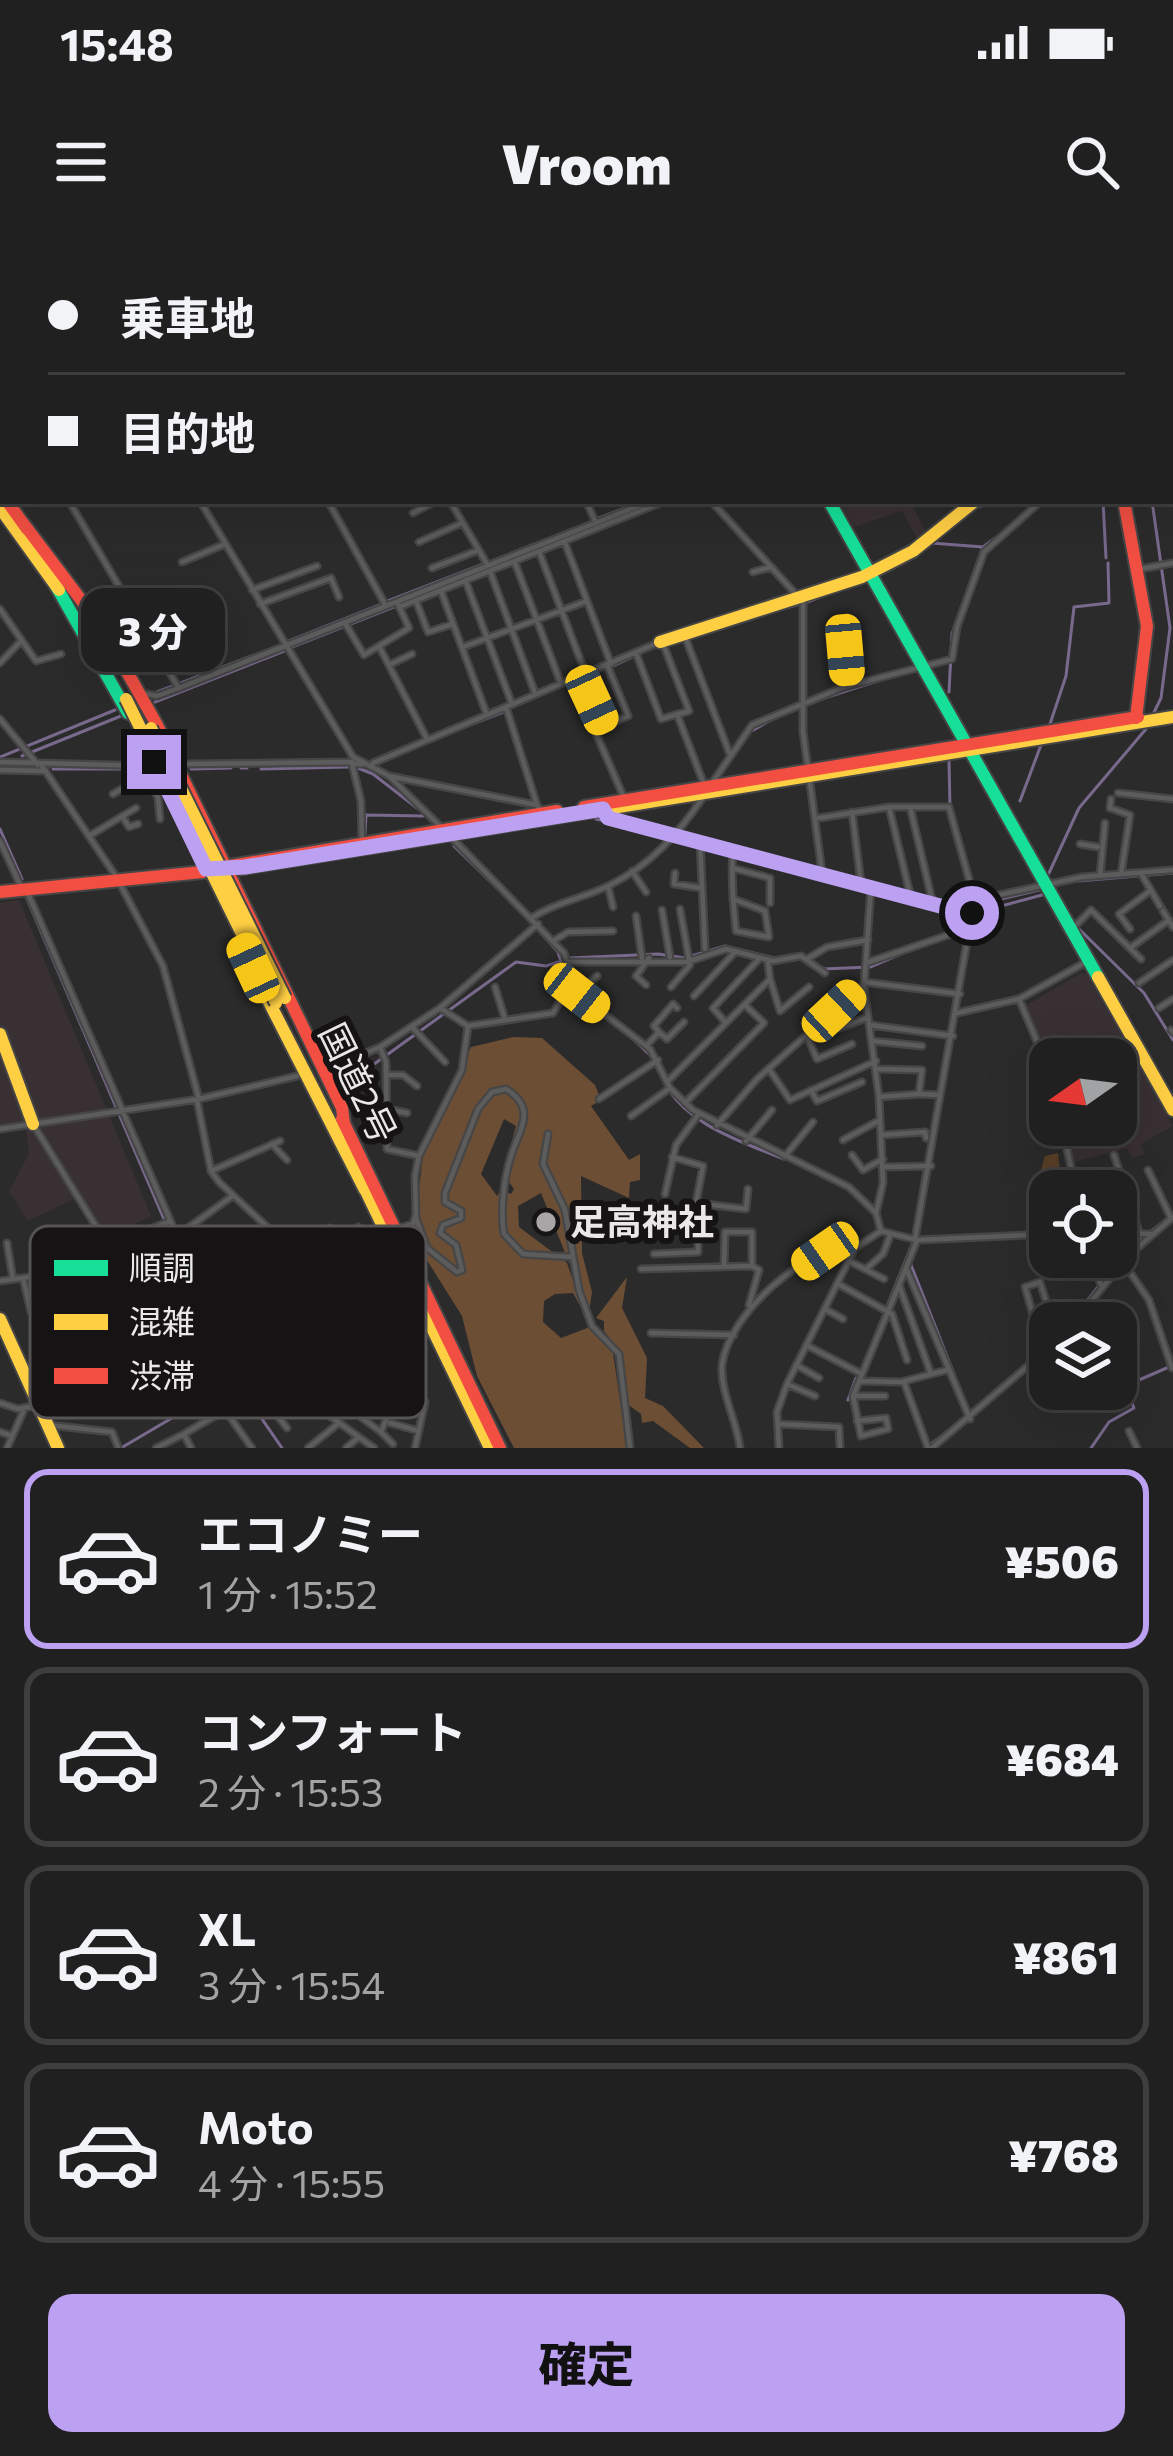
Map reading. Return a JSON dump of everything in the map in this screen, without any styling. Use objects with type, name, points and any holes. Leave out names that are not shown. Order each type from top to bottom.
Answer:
[{"type":"main road","name":"国道2号","points":[[9,504],[132,695],[382,1226]]},
{"type":"main road","points":[[832,504],[1173,1109]]},
{"type":"main road","points":[[661,641],[802,600],[869,573],[913,551],[971,504]]},
{"type":"main road","points":[[1125,504],[1140,569],[1147,640],[1147,718]]},
{"type":"main road","name":"国道2号","points":[[0,508],[132,695]]},
{"type":"main road","points":[[55,584],[206,869],[365,1190]]},
{"type":"main road","points":[[132,695],[228,867],[333,1086],[344,1123]]},
{"type":"main road","points":[[603,806],[1173,714]]},
{"type":"main road","points":[[0,892],[228,867],[707,788]]},
{"type":"main road","name":"国道2号","points":[[280,1001],[394,1226]]},
{"type":"main road","points":[[0,1034],[33,1124]]},
{"type":"main road","name":"国道2号","points":[[426,1295],[495,1446]]},
{"type":"main road","name":"国道2号","points":[[426,1317],[478,1426],[495,1446]]},
{"type":"main road","points":[[0,1318],[30,1386]]},
{"type":"main road","points":[[45,1418],[58,1448]]},
{"type":"street","points":[[71,504],[178,686]]},
{"type":"street","points":[[202,504],[353,760],[362,801],[362,845]]},
{"type":"street","points":[[330,504],[386,606]]},
{"type":"street","points":[[413,514],[431,504]]},
{"type":"street","points":[[452,504],[490,569],[536,693]]},
{"type":"street","points":[[587,504],[596,523]]},
{"type":"street","points":[[398,604],[644,504]]},
{"type":"street","points":[[132,695],[157,697],[386,606],[416,601],[440,588],[466,582],[658,504]]},
{"type":"street","points":[[714,504],[802,600],[802,704],[822,872]]},
{"type":"street","points":[[532,917],[557,901],[608,886],[677,835],[752,725],[849,686],[949,659],[984,552],[1038,504]]},
{"type":"street","points":[[419,542],[462,523]]},
{"type":"street","points":[[565,543],[628,716],[596,731],[625,800]]},
{"type":"street","points":[[182,562],[225,544]]},
{"type":"street","points":[[432,568],[479,550]]},
{"type":"street","points":[[539,553],[604,727]]},
{"type":"street","points":[[515,563],[560,681]]},
{"type":"street","points":[[1140,569],[1173,563]]},
{"type":"street","points":[[252,590],[317,566]]},
{"type":"street","points":[[753,572],[771,567]]},
{"type":"street","points":[[260,604],[331,578],[339,597]]},
{"type":"street","points":[[466,582],[541,812]]},
{"type":"street","points":[[440,588],[487,716]]},
{"type":"street","points":[[416,601],[428,632],[453,624]]},
{"type":"street","points":[[461,647],[587,601]]},
{"type":"street","points":[[345,625],[364,656],[409,628],[398,604]]},
{"type":"street","points":[[0,609],[36,661],[61,654]]},
{"type":"street","points":[[684,634],[730,754]]},
{"type":"street","points":[[0,663],[22,639]]},
{"type":"street","points":[[371,764],[661,641],[688,711],[661,719],[636,652]]},
{"type":"street","points":[[380,648],[426,737]]},
{"type":"street","points":[[845,650],[849,686]]},
{"type":"street","points":[[389,665],[412,654]]},
{"type":"street","points":[[677,714],[707,788]]},
{"type":"street","points":[[0,719],[42,767],[117,878],[163,966],[198,1099],[211,1171],[231,1197],[265,1226]]},
{"type":"street","points":[[189,764],[353,760],[371,764],[389,776],[532,917],[567,960],[577,993],[646,1046],[668,1088],[697,1116],[850,1187],[876,1213]]},
{"type":"street","points":[[0,766],[141,770]]},
{"type":"street","points":[[113,794],[150,766]]},
{"type":"street","points":[[141,770],[158,796],[160,819]]},
{"type":"street","points":[[389,776],[541,812]]},
{"type":"street","points":[[1118,793],[1173,800]]},
{"type":"street","points":[[1111,799],[1110,808],[1130,815],[1121,874]]},
{"type":"street","points":[[603,806],[608,818],[933,904],[977,901],[1100,876],[1173,870]]},
{"type":"street","points":[[819,818],[889,807],[949,807],[977,901],[916,1239],[853,1396],[857,1421],[861,1436],[888,1429],[886,1418],[857,1421]]},
{"type":"street","points":[[889,807],[911,898]]},
{"type":"street","points":[[89,836],[136,808]]},
{"type":"street","points":[[911,808],[933,904]]},
{"type":"street","points":[[852,812],[861,883]]},
{"type":"street","points":[[122,816],[129,826],[139,824]]},
{"type":"street","points":[[1100,876],[1105,823]]},
{"type":"street","points":[[0,841],[170,1226]]},
{"type":"street","points":[[700,842],[705,949]]},
{"type":"street","points":[[1080,844],[1101,848]]},
{"type":"street","points":[[732,851],[732,868],[736,931],[770,937],[765,911],[734,899]]},
{"type":"street","points":[[732,868],[770,878],[770,903]]},
{"type":"street","points":[[632,871],[645,890],[635,891]]},
{"type":"street","points":[[675,873],[674,884],[701,888]]},
{"type":"street","points":[[1130,948],[1171,924],[1142,875]]},
{"type":"street","points":[[608,886],[614,907]]},
{"type":"street","points":[[871,889],[864,983],[880,1097],[883,1163],[876,1213],[881,1231]]},
{"type":"street","points":[[1130,929],[1119,914],[1150,891]]},
{"type":"street","points":[[671,987],[690,959],[680,909]]},
{"type":"street","points":[[662,910],[670,957]]},
{"type":"street","points":[[1071,930],[1091,910],[1141,959]]},
{"type":"street","points":[[636,916],[644,957],[636,976],[646,985]]},
{"type":"street","points":[[866,966],[957,932],[973,916]]},
{"type":"street","points":[[331,1068],[380,1047],[440,1008],[538,924]]},
{"type":"street","points":[[553,941],[568,932],[613,931]]},
{"type":"street","points":[[567,960],[690,959],[722,950],[764,959],[809,958],[827,947],[868,940]]},
{"type":"street","points":[[694,996],[735,952]]},
{"type":"street","points":[[809,958],[825,973]]},
{"type":"street","points":[[764,959],[780,1011],[809,987]]},
{"type":"street","points":[[726,1023],[713,1008],[764,959]]},
{"type":"street","points":[[1139,983],[1173,960]]},
{"type":"street","points":[[957,1013],[1019,999],[1088,961]]},
{"type":"street","points":[[577,993],[597,976]]},
{"type":"street","points":[[631,1116],[668,1088],[770,979]]},
{"type":"street","points":[[440,1008],[468,1026],[553,1013],[571,983]]},
{"type":"street","points":[[717,1125],[864,983],[959,994]]},
{"type":"street","points":[[495,988],[505,1019]]},
{"type":"street","points":[[1019,999],[1036,1038]]},
{"type":"street","points":[[1159,1008],[1173,999]]},
{"type":"street","points":[[677,1008],[674,1004],[654,1026],[667,1039],[684,1022]]},
{"type":"street","points":[[685,1103],[764,1023],[745,1004]]},
{"type":"street","points":[[840,1028],[869,1021],[951,1036]]},
{"type":"street","points":[[412,1025],[445,1062]]},
{"type":"street","points":[[407,1226],[416,1214],[419,1156],[462,1070],[468,1026]]},
{"type":"street","points":[[646,1046],[659,1032]]},
{"type":"street","points":[[807,1036],[818,1059],[851,1044]]},
{"type":"street","points":[[872,1041],[922,1046]]},
{"type":"street","points":[[380,1047],[386,1058],[387,1149],[419,1156]]},
{"type":"street","points":[[599,1099],[656,1061]]},
{"type":"street","points":[[770,1069],[790,1100],[876,1065],[922,1070],[920,1094]]},
{"type":"street","points":[[386,1075],[403,1075],[416,1086]]},
{"type":"street","points":[[0,1129],[198,1099],[297,1076]]},
{"type":"street","points":[[811,1090],[817,1101],[862,1082]]},
{"type":"street","points":[[426,1245],[460,1273],[463,1265],[456,1245],[440,1233],[462,1214],[445,1202],[445,1193],[478,1109],[492,1091],[506,1089],[522,1105],[525,1120],[509,1160],[504,1234],[523,1253],[571,1257]]},
{"type":"street","points":[[880,1097],[941,1095]]},
{"type":"street","points":[[387,1108],[407,1113]]},
{"type":"street","points":[[746,1141],[772,1111]]},
{"type":"street","points":[[665,1195],[672,1157],[697,1116]]},
{"type":"street","points":[[843,1140],[881,1119]]},
{"type":"street","points":[[785,1156],[813,1123]]},
{"type":"street","points":[[33,1124],[96,1226]]},
{"type":"street","points":[[882,1135],[926,1132],[926,1138]]},
{"type":"street","points":[[548,1134],[542,1164],[565,1210],[571,1257],[592,1326],[619,1354],[630,1448]]},
{"type":"street","points":[[211,1171],[280,1142]]},
{"type":"street","points":[[272,1144],[287,1160]]},
{"type":"street","points":[[852,1155],[863,1171],[883,1163],[929,1166]]},
{"type":"street","points":[[1114,1155],[1139,1232],[1152,1232]]},
{"type":"street","points":[[672,1157],[703,1166],[695,1203],[746,1209],[748,1189]]},
{"type":"street","points":[[1137,1248],[1172,1217],[1148,1170]]},
{"type":"street","points":[[191,1226],[231,1197]]},
{"type":"street","points":[[416,1214],[420,1226]]},
{"type":"street","points":[[157,1226],[168,1222]]},
{"type":"street","points":[[698,1224],[698,1267]]},
{"type":"street","points":[[748,1307],[825,1251],[855,1248],[881,1231],[916,1239],[1029,1235]]},
{"type":"street","points":[[724,1266],[725,1232],[752,1232],[752,1266]]},
{"type":"street","points":[[866,1270],[883,1254],[891,1234]]},
{"type":"street","points":[[7,1244],[13,1280]]},
{"type":"street","points":[[778,1448],[778,1404],[855,1248]]},
{"type":"street","points":[[653,1253],[698,1252]]},
{"type":"street","points":[[849,1261],[884,1279]]},
{"type":"street","points":[[641,1269],[752,1266],[759,1270],[722,1378],[740,1448]]},
{"type":"street","points":[[906,1268],[968,1417]]},
{"type":"street","points":[[0,1281],[30,1277]]},
{"type":"street","points":[[23,1278],[30,1308]]},
{"type":"street","points":[[1098,1278],[1101,1285]]},
{"type":"street","points":[[1089,1302],[1106,1278]]},
{"type":"street","points":[[1134,1278],[1149,1300],[1172,1368]]},
{"type":"street","points":[[1029,1302],[1025,1287],[1040,1282],[1046,1302]]},
{"type":"street","points":[[838,1284],[886,1310],[907,1360]]},
{"type":"street","points":[[899,1285],[932,1374]]},
{"type":"street","points":[[825,1309],[843,1319]]},
{"type":"street","points":[[651,1333],[734,1335]]},
{"type":"street","points":[[806,1345],[861,1377],[904,1382],[949,1369]]},
{"type":"street","points":[[796,1365],[819,1378]]},
{"type":"street","points":[[904,1382],[931,1447],[1029,1365]]},
{"type":"street","points":[[787,1384],[815,1396]]},
{"type":"street","points":[[853,1396],[885,1396]]},
{"type":"street","points":[[0,1403],[30,1407]]},
{"type":"street","points":[[7,1448],[23,1412]]},
{"type":"street","points":[[156,1448],[211,1418]]},
{"type":"street","points":[[230,1418],[250,1447]]},
{"type":"street","points":[[279,1418],[286,1428]]},
{"type":"street","points":[[332,1418],[374,1448]]},
{"type":"street","points":[[362,1418],[393,1444]]},
{"type":"street","points":[[381,1432],[390,1418]]},
{"type":"street","points":[[415,1448],[422,1418]]},
{"type":"street","points":[[308,1448],[339,1423]]},
{"type":"street","points":[[389,1423],[419,1431]]},
{"type":"street","points":[[778,1424],[839,1427],[840,1448]]},
{"type":"street","points":[[48,1425],[112,1432],[118,1448]]},
{"type":"street","points":[[1130,1431],[1137,1448]]},
{"type":"street","points":[[0,1432],[12,1436]]},
{"type":"street","points":[[184,1434],[188,1447]]},
{"type":"street","points":[[346,1448],[359,1437]]},
{"type":"shaded area","points":[[841,504],[912,504],[926,533],[918,540],[902,511],[854,527]]},
{"type":"shaded area","points":[[19,900],[151,1216],[130,1226],[97,1226],[78,1197],[28,1221],[9,1192],[29,1153],[25,1123],[0,1125],[0,903]]},
{"type":"shaded area","points":[[1081,973],[1087,975],[1123,1038],[1038,1038],[1025,1006]]},
{"type":"shaded area","points":[[513,1037],[542,1038],[595,1085],[601,1100],[591,1106],[629,1160],[640,1154],[640,1180],[630,1182],[629,1198],[581,1176],[582,1253],[592,1292],[589,1312],[541,1193],[518,1206],[519,1227],[567,1263],[584,1313],[573,1293],[555,1294],[544,1301],[543,1322],[561,1338],[590,1327],[613,1353],[627,1448],[514,1448],[477,1376],[462,1316],[426,1259],[426,1226],[415,1226],[423,1155],[471,1047]],"holes":[[[504,1119],[516,1126],[503,1174],[514,1189],[511,1194],[501,1190],[497,1196],[481,1174]]]},
{"type":"shaded area","points":[[1137,1063],[1173,1126],[1141,1144],[1145,1154],[1132,1158],[1127,1148],[1071,1163],[1067,1146],[1137,1146]]},
{"type":"shaded area","points":[[1058,1153],[1060,1170],[1041,1170],[1045,1156]]},
{"type":"shaded area","points":[[627,1277],[622,1308],[647,1358],[645,1398],[663,1406],[704,1448],[690,1448],[653,1421],[642,1423],[641,1414],[623,1401],[623,1356],[604,1331],[604,1321],[596,1318]]},
{"type":"waterway","points":[[599,518],[635,504]]},
{"type":"waterway","points":[[974,507],[993,504]]},
{"type":"waterway","points":[[1103,504],[1106,558]]},
{"type":"waterway","points":[[1049,873],[1079,808],[1146,729],[1161,698],[1170,628],[1152,504]]},
{"type":"waterway","points":[[492,561],[593,521]]},
{"type":"waterway","points":[[933,541],[948,528]]},
{"type":"waterway","points":[[885,570],[931,543],[983,547],[998,536]]},
{"type":"waterway","points":[[949,692],[952,634],[982,549]]},
{"type":"waterway","points":[[388,601],[486,563]]},
{"type":"waterway","points":[[1050,724],[1066,676],[1074,607],[1109,603],[1108,563]]},
{"type":"waterway","points":[[455,582],[491,568]]},
{"type":"waterway","points":[[805,603],[863,580]]},
{"type":"waterway","points":[[292,647],[419,597]]},
{"type":"waterway","points":[[289,641],[382,604]]},
{"type":"waterway","points":[[712,629],[800,604]]},
{"type":"waterway","points":[[157,692],[281,645]]},
{"type":"waterway","points":[[641,653],[656,646]]},
{"type":"waterway","points":[[155,702],[284,651]]},
{"type":"waterway","points":[[613,666],[633,657]]},
{"type":"waterway","points":[[587,675],[603,669]]},
{"type":"waterway","points":[[812,702],[893,676]]},
{"type":"waterway","points":[[0,757],[115,710]]},
{"type":"waterway","points":[[462,728],[506,711]]},
{"type":"waterway","points":[[22,756],[121,716]]},
{"type":"waterway","points":[[748,733],[771,720]]},
{"type":"waterway","points":[[1020,801],[1041,745]]},
{"type":"waterway","points":[[949,760],[950,808]]},
{"type":"waterway","points":[[261,769],[348,767]]},
{"type":"waterway","points":[[0,768],[39,769]]},
{"type":"waterway","points":[[191,769],[231,768]]},
{"type":"waterway","points":[[241,768],[247,768]]},
{"type":"waterway","points":[[358,768],[373,774]]},
{"type":"waterway","points":[[53,769],[151,769]]},
{"type":"waterway","points":[[373,774],[417,808]]},
{"type":"waterway","points":[[402,781],[533,807]]},
{"type":"waterway","points":[[365,834],[366,815],[423,816]]},
{"type":"waterway","points":[[596,819],[653,832]]},
{"type":"waterway","points":[[0,829],[22,879]]},
{"type":"waterway","points":[[454,846],[504,895]]},
{"type":"waterway","points":[[1078,881],[1173,873]]},
{"type":"waterway","points":[[984,903],[1039,890]]},
{"type":"waterway","points":[[886,894],[946,911],[973,906]]},
{"type":"waterway","points":[[949,937],[959,935],[979,912],[1042,895]]},
{"type":"waterway","points":[[1158,898],[1173,922]]},
{"type":"waterway","points":[[27,899],[167,1226]]},
{"type":"waterway","points":[[1079,929],[1144,993],[1173,1040]]},
{"type":"waterway","points":[[541,933],[558,952],[567,983]]},
{"type":"waterway","points":[[358,1113],[370,1107],[370,1067],[516,962],[546,966],[570,958],[658,954],[685,958],[725,946],[774,958],[803,954],[815,964]]},
{"type":"waterway","points":[[823,969],[870,967],[917,947]]},
{"type":"waterway","points":[[570,991],[615,1025]]},
{"type":"waterway","points":[[632,1038],[651,1056]]},
{"type":"waterway","points":[[661,1075],[696,1118],[784,1159]]},
{"type":"waterway","points":[[1086,1302],[1125,1252],[1168,1218]]},
{"type":"waterway","points":[[862,1368],[913,1242]]},
{"type":"waterway","points":[[911,1265],[967,1407]]},
{"type":"waterway","points":[[1091,1448],[1109,1422],[1134,1408],[1125,1386],[1169,1367]]},
{"type":"waterway","points":[[848,1400],[856,1378]]},
{"type":"waterway","points":[[121,1448],[172,1418]]},
{"type":"waterway","points":[[261,1418],[282,1448]]},
{"type":"waterway","points":[[926,1448],[948,1431]]},
{"type":"traffic: fast","points":[[831,504],[1098,977]]},
{"type":"traffic: fast","points":[[55,584],[128,713]]},
{"type":"traffic: slow","points":[[660,642],[862,577],[913,551],[971,504]]},
{"type":"traffic: slow","points":[[0,508],[59,590]]},
{"type":"traffic: slow","points":[[126,699],[276,1003]]},
{"type":"traffic: slow","points":[[544,819],[1173,717]]},
{"type":"traffic: slow","points":[[151,728],[285,998]]},
{"type":"traffic: slow","points":[[1098,977],[1173,1110]]},
{"type":"traffic: slow","points":[[266,996],[365,1190]]},
{"type":"traffic: slow","points":[[0,1034],[33,1124]]},
{"type":"traffic: slow","points":[[362,1183],[383,1226]]},
{"type":"traffic: slow","points":[[426,1316],[490,1448]]},
{"type":"traffic: slow","points":[[0,1319],[30,1386]]},
{"type":"traffic: slow","points":[[45,1418],[58,1448]]},
{"type":"traffic: jam","points":[[9,504],[27,529]]},
{"type":"traffic: jam","points":[[1125,504],[1147,626],[1136,718]]},
{"type":"traffic: jam","points":[[23,523],[103,629],[157,725],[342,1108],[344,1123]]},
{"type":"traffic: jam","points":[[584,807],[1138,717]]},
{"type":"traffic: jam","points":[[230,866],[557,811]]},
{"type":"traffic: jam","points":[[0,892],[243,868],[544,819]]},
{"type":"traffic: jam","points":[[342,1119],[393,1226]]},
{"type":"traffic: jam","points":[[426,1294],[500,1448]]},
{"type":"place","name":"足高神社","points":[[546,1222]]},
{"type":"route","points":[[154,762],[206,869],[245,867],[603,809],[608,818],[944,907],[979,900],[972,913]]}]
